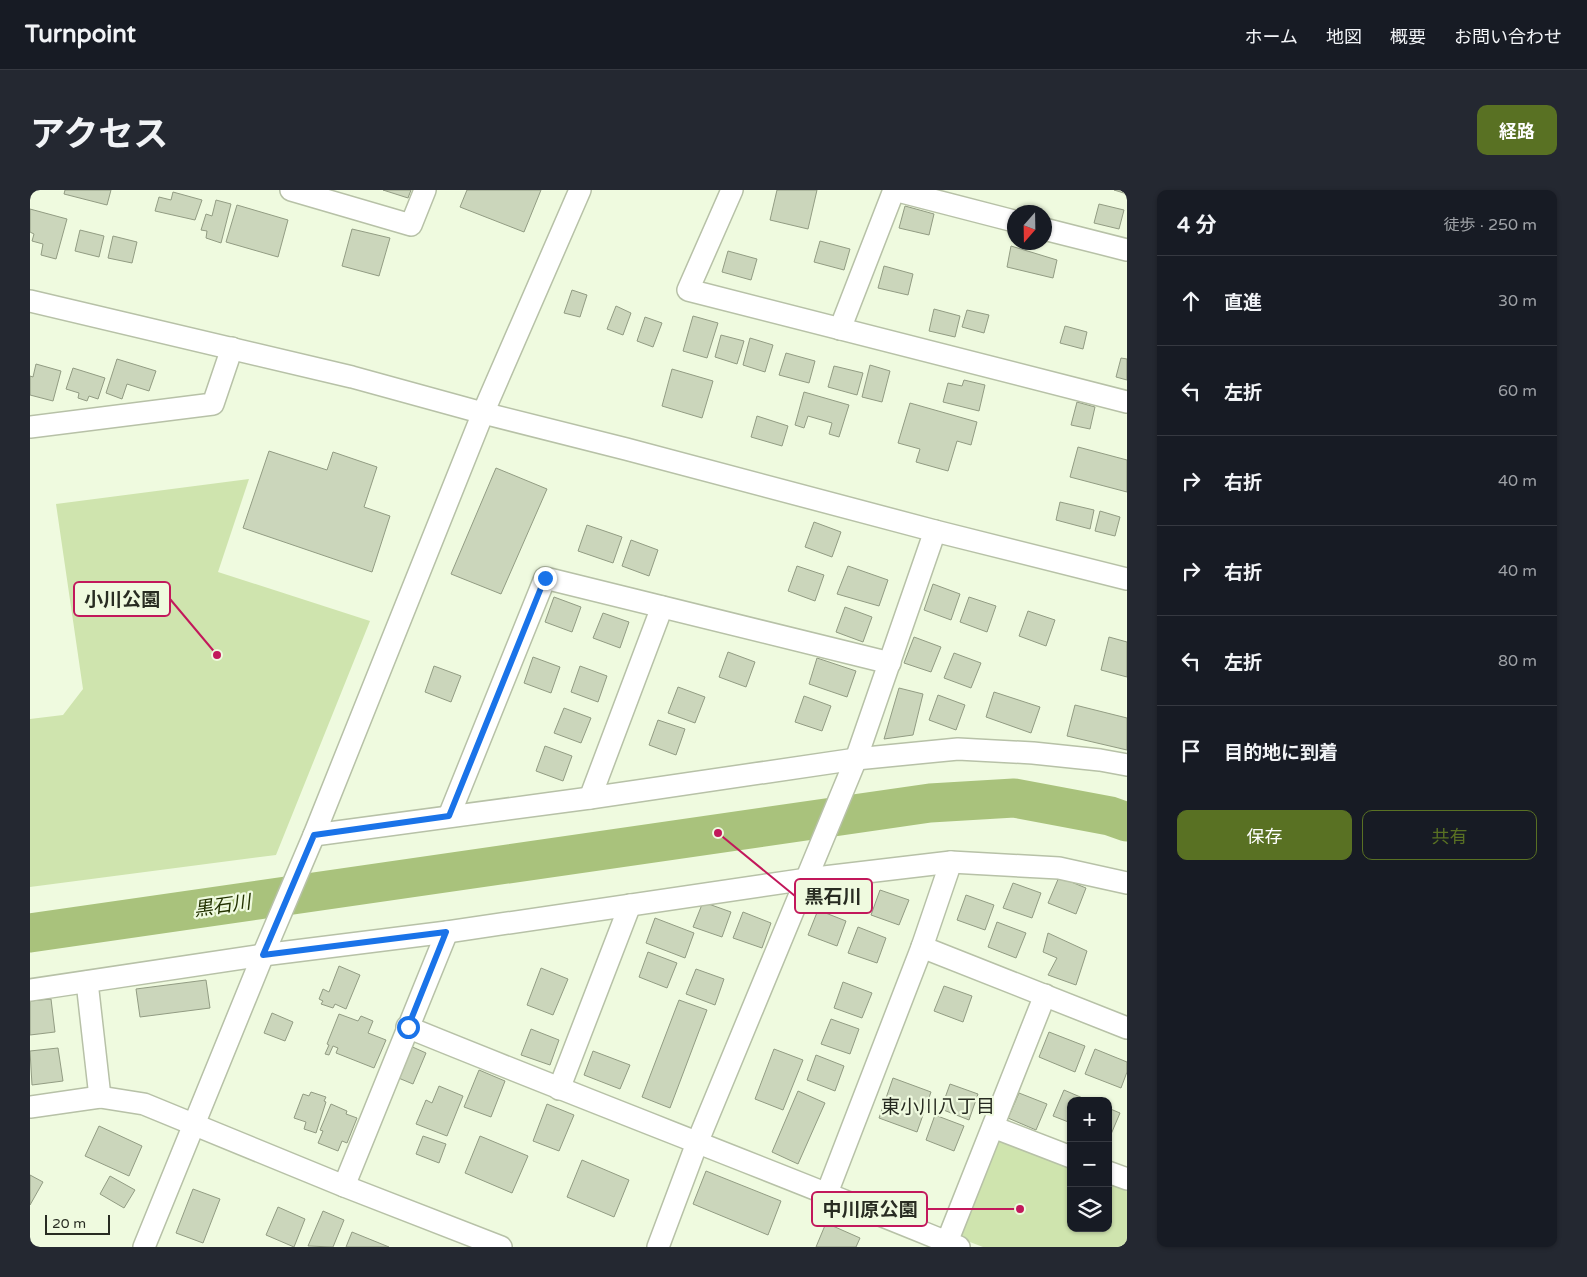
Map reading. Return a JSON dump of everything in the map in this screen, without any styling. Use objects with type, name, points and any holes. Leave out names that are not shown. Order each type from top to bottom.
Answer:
[{"type":"street","points":[[292,190],[411,225],[425,190]]},
{"type":"street","points":[[144,1247],[266,947],[314,835],[484,413],[580,190]]},
{"type":"street","points":[[732,190],[688,290],[1127,402]]},
{"type":"street","points":[[840,329],[894,190],[1007,219]]},
{"type":"street","points":[[1052,231],[1127,250]]},
{"type":"street","points":[[30,302],[352,377],[935,531],[1127,579]]},
{"type":"street","points":[[30,427],[213,404],[232,348]]},
{"type":"street","points":[[658,1247],[697,1143],[856,759],[935,531]]},
{"type":"street","points":[[449,816],[545,578],[890,663]]},
{"type":"street","points":[[590,798],[662,607]]},
{"type":"street","points":[[314,835],[590,798],[856,759],[958,749],[1033,753],[1100,760],[1127,765]]},
{"type":"street","points":[[827,1193],[922,947],[951,862]]},
{"type":"street","points":[[30,990],[87,982],[266,947],[446,932],[630,905],[809,873],[951,862],[1059,868],[1127,882]]},
{"type":"street","points":[[559,1089],[630,905]]},
{"type":"street","points":[[344,1186],[446,932]]},
{"type":"street","points":[[922,947],[1127,1028]]},
{"type":"street","points":[[87,982],[100,1097]]},
{"type":"street","points":[[408,1027],[953,1245],[993,1127],[1045,995]]},
{"type":"street","points":[[30,1107],[100,1097],[144,1104],[194,1126],[500,1247]]},
{"type":"street","points":[[993,1127],[1067,1155]]},
{"type":"street","points":[[1112,1173],[1127,1179]]},
{"type":"green space","points":[[249,479],[218,572],[370,621],[276,855],[30,887],[30,719],[63,715],[83,689],[56,504]]},
{"type":"green space","points":[[1005,1140],[1067,1165],[1067,1232],[1112,1232],[1112,1183],[1127,1189],[1127,1247],[983,1247],[962,1239],[960,1230],[995,1143]]},
{"type":"building","points":[[65,190],[111,190],[107,205],[64,194]]},
{"type":"building","points":[[383,190],[411,190],[408,198]]},
{"type":"building","points":[[467,190],[541,190],[524,232],[460,207]]},
{"type":"building","points":[[777,190],[817,190],[808,229],[770,220]]},
{"type":"building","points":[[1114,190],[1127,190],[1127,194]]},
{"type":"building","points":[[173,192],[202,200],[195,220],[155,211],[159,197],[171,200]]},
{"type":"building","points":[[216,200],[231,204],[221,243],[206,238],[207,231],[201,230],[206,214],[212,216]]},
{"type":"building","points":[[1099,204],[1124,210],[1119,229],[1094,223]]},
{"type":"building","points":[[237,205],[288,220],[278,257],[226,242]]},
{"type":"building","points":[[905,206],[934,214],[929,235],[899,228]]},
{"type":"building","points":[[30,209],[67,219],[56,259],[41,255],[43,244],[32,241],[34,234],[30,232]]},
{"type":"building","points":[[352,229],[390,238],[379,276],[342,266]]},
{"type":"building","points":[[80,230],[104,236],[99,257],[75,251]]},
{"type":"building","points":[[113,236],[137,242],[132,263],[108,258]]},
{"type":"building","points":[[820,241],[850,249],[844,270],[814,262]]},
{"type":"building","points":[[1010,250],[1024,250],[1057,260],[1053,278],[1007,267]]},
{"type":"building","points":[[728,251],[757,259],[751,280],[722,272]]},
{"type":"building","points":[[884,266],[913,274],[908,295],[878,288]]},
{"type":"building","points":[[572,290],[587,295],[580,317],[564,313]]},
{"type":"building","points":[[616,306],[631,313],[623,335],[607,329]]},
{"type":"building","points":[[934,309],[960,316],[955,337],[929,331]]},
{"type":"building","points":[[967,310],[989,315],[984,333],[962,327]]},
{"type":"building","points":[[693,316],[718,323],[707,358],[683,351]]},
{"type":"building","points":[[645,317],[662,323],[653,347],[637,341]]},
{"type":"building","points":[[1065,326],[1087,332],[1083,349],[1060,343]]},
{"type":"building","points":[[721,335],[744,341],[737,364],[715,357]]},
{"type":"building","points":[[750,338],[773,345],[765,372],[743,365]]},
{"type":"building","points":[[786,353],[815,361],[809,383],[779,375]]},
{"type":"building","points":[[1121,358],[1127,359],[1127,380],[1116,377]]},
{"type":"building","points":[[117,359],[156,371],[149,391],[127,384],[122,399],[106,393]]},
{"type":"building","points":[[36,364],[61,371],[53,401],[30,395],[30,376],[33,377]]},
{"type":"building","points":[[870,365],[890,371],[882,402],[862,397]]},
{"type":"building","points":[[834,366],[863,373],[857,395],[828,387]]},
{"type":"building","points":[[73,368],[105,378],[98,399],[89,396],[87,401],[78,398],[79,393],[66,389]]},
{"type":"building","points":[[672,369],[713,381],[702,418],[662,406]]},
{"type":"building","points":[[964,380],[985,385],[979,411],[943,402],[948,383],[962,386]]},
{"type":"building","points":[[804,392],[849,405],[839,437],[829,434],[832,423],[808,416],[804,428],[795,425]]},
{"type":"building","points":[[1077,402],[1095,407],[1090,429],[1071,425]]},
{"type":"building","points":[[910,403],[977,422],[971,445],[957,441],[948,471],[916,462],[920,449],[898,443]]},
{"type":"building","points":[[757,416],[788,426],[782,446],[751,437]]},
{"type":"building","points":[[1078,447],[1127,460],[1127,492],[1070,477]]},
{"type":"building","points":[[269,451],[327,470],[333,452],[377,467],[364,507],[390,516],[372,572],[243,528]]},
{"type":"building","points":[[496,468],[547,489],[501,594],[451,574]]},
{"type":"building","points":[[1060,502],[1094,510],[1090,529],[1056,520]]},
{"type":"building","points":[[1100,511],[1120,517],[1115,536],[1095,531]]},
{"type":"building","points":[[814,522],[841,532],[832,557],[805,547]]},
{"type":"building","points":[[587,525],[622,537],[613,563],[578,551]]},
{"type":"building","points":[[631,540],[658,550],[649,576],[622,566]]},
{"type":"building","points":[[797,566],[824,575],[815,601],[788,591]]},
{"type":"building","points":[[848,566],[888,580],[879,606],[837,594]]},
{"type":"building","points":[[933,584],[960,594],[951,620],[924,610]]},
{"type":"building","points":[[554,597],[581,607],[572,632],[545,622]]},
{"type":"building","points":[[969,597],[996,606],[987,632],[960,622]]},
{"type":"building","points":[[845,607],[872,617],[863,642],[836,632]]},
{"type":"building","points":[[1028,611],[1055,620],[1046,646],[1019,636]]},
{"type":"building","points":[[603,613],[629,622],[620,648],[593,638]]},
{"type":"building","points":[[914,637],[941,647],[931,672],[904,663]]},
{"type":"building","points":[[1109,637],[1127,642],[1127,677],[1101,670]]},
{"type":"building","points":[[728,652],[755,662],[746,687],[719,677]]},
{"type":"building","points":[[954,653],[981,663],[971,688],[944,678]]},
{"type":"building","points":[[533,657],[560,667],[551,693],[524,683]]},
{"type":"building","points":[[817,658],[856,671],[847,697],[809,684]]},
{"type":"building","points":[[434,666],[461,676],[451,702],[425,692]]},
{"type":"building","points":[[580,666],[607,676],[598,702],[571,692]]},
{"type":"building","points":[[678,687],[705,697],[695,723],[668,713]]},
{"type":"building","points":[[899,688],[923,694],[913,735],[884,739]]},
{"type":"building","points":[[994,692],[1040,707],[1031,733],[986,717]]},
{"type":"building","points":[[938,695],[965,705],[956,730],[929,720]]},
{"type":"building","points":[[804,696],[831,706],[822,731],[795,722]]},
{"type":"building","points":[[1075,705],[1127,718],[1127,750],[1067,736]]},
{"type":"building","points":[[564,708],[591,718],[581,743],[554,733]]},
{"type":"building","points":[[658,720],[685,729],[676,755],[649,745]]},
{"type":"building","points":[[545,746],[572,756],[563,781],[536,771]]},
{"type":"building","points":[[1059,877],[1086,888],[1076,914],[1048,903]]},
{"type":"building","points":[[1013,883],[1041,893],[1032,918],[1003,908]]},
{"type":"building","points":[[880,890],[909,900],[899,925],[871,915]]},
{"type":"building","points":[[966,895],[994,905],[985,930],[957,920]]},
{"type":"building","points":[[703,902],[731,912],[722,937],[693,927]]},
{"type":"building","points":[[818,910],[846,921],[837,946],[808,935]]},
{"type":"building","points":[[743,912],[771,923],[762,948],[733,938]]},
{"type":"building","points":[[655,918],[694,933],[685,958],[646,943]]},
{"type":"building","points":[[997,922],[1026,933],[1016,958],[988,947]]},
{"type":"building","points":[[858,927],[886,938],[877,963],[848,953]]},
{"type":"building","points":[[1048,933],[1087,951],[1076,985],[1048,975],[1057,958],[1043,952]]},
{"type":"building","points":[[648,952],[677,963],[667,988],[639,977]]},
{"type":"building","points":[[339,966],[360,975],[346,1009],[335,1004],[333,1008],[321,1004],[323,1001],[319,999],[323,989],[329,992]]},
{"type":"building","points":[[541,968],[568,979],[553,1015],[527,1005]]},
{"type":"building","points":[[696,969],[724,979],[715,1005],[686,994]]},
{"type":"building","points":[[206,980],[210,1008],[140,1017],[136,989]]},
{"type":"building","points":[[843,982],[872,993],[862,1018],[834,1008]]},
{"type":"building","points":[[944,986],[972,996],[963,1022],[934,1011]]},
{"type":"building","points":[[51,999],[55,1032],[30,1035],[30,1001]]},
{"type":"building","points":[[679,1000],[707,1010],[670,1108],[642,1097]]},
{"type":"building","points":[[272,1013],[293,1022],[285,1041],[264,1033]]},
{"type":"building","points":[[339,1014],[358,1021],[361,1016],[373,1021],[368,1033],[386,1040],[374,1068],[336,1053],[338,1048],[333,1046],[329,1055],[325,1054]]},
{"type":"building","points":[[831,1019],[859,1029],[850,1054],[821,1044]]},
{"type":"building","points":[[531,1029],[559,1040],[550,1065],[521,1055]]},
{"type":"building","points":[[1049,1032],[1085,1046],[1075,1072],[1039,1057]]},
{"type":"building","points":[[408,1045],[426,1053],[413,1084],[396,1077]]},
{"type":"building","points":[[58,1048],[63,1081],[32,1085],[30,1051]]},
{"type":"building","points":[[774,1049],[803,1060],[783,1110],[755,1099]]},
{"type":"building","points":[[1095,1049],[1127,1062],[1127,1072],[1121,1088],[1085,1074]]},
{"type":"building","points":[[593,1051],[630,1065],[620,1089],[584,1075]]},
{"type":"building","points":[[816,1055],[844,1066],[835,1091],[807,1080]]},
{"type":"building","points":[[479,1070],[505,1081],[491,1117],[464,1107]]},
{"type":"building","points":[[893,1078],[931,1092],[917,1132],[879,1118]]},
{"type":"building","points":[[950,1084],[978,1094],[969,1120],[941,1109]]},
{"type":"building","points":[[439,1086],[463,1096],[447,1136],[416,1124],[426,1100],[432,1103]]},
{"type":"building","points":[[1064,1090],[1080,1097],[1067,1097],[1067,1121],[1053,1116]]},
{"type":"building","points":[[798,1091],[825,1103],[798,1164],[772,1152]]},
{"type":"building","points":[[311,1092],[326,1097],[316,1133],[304,1129],[306,1122],[294,1118],[303,1094],[309,1096]]},
{"type":"building","points":[[1019,1093],[1047,1104],[1036,1130],[1008,1118]]},
{"type":"building","points":[[331,1104],[347,1111],[346,1114],[357,1118],[347,1143],[342,1141],[338,1151],[318,1143],[323,1131],[320,1130]]},
{"type":"building","points":[[547,1104],[574,1115],[559,1151],[533,1141]]},
{"type":"building","points":[[1112,1110],[1120,1113],[1112,1132]]},
{"type":"building","points":[[935,1115],[964,1126],[954,1151],[926,1140]]},
{"type":"building","points":[[99,1126],[142,1146],[129,1176],[85,1156]]},
{"type":"building","points":[[423,1136],[446,1144],[439,1163],[416,1154]]},
{"type":"building","points":[[480,1136],[528,1156],[512,1193],[465,1173]]},
{"type":"building","points":[[582,1160],[629,1180],[614,1217],[567,1197]]},
{"type":"building","points":[[706,1171],[781,1201],[768,1235],[693,1204]]},
{"type":"building","points":[[30,1175],[43,1182],[30,1205]]},
{"type":"building","points":[[110,1176],[135,1190],[124,1208],[100,1194]]},
{"type":"building","points":[[193,1189],[220,1199],[203,1243],[176,1233]]},
{"type":"building","points":[[278,1207],[305,1219],[294,1247],[266,1235]]},
{"type":"building","points":[[323,1211],[344,1220],[333,1247],[308,1246]]},
{"type":"building","points":[[826,1223],[860,1238],[856,1247],[816,1247]]},
{"type":"building","points":[[352,1232],[389,1247],[346,1247]]},
{"type":"waterway","name":"黒石川","points":[[30,933],[930,803],[1014,798],[1110,816],[1127,822]]},
{"type":"place","name":"小川公園","points":[[217,655]]},
{"type":"place","name":"黒石川","points":[[718,833]]},
{"type":"place","name":"中川原公園","points":[[1020,1209]]},
{"type":"district","name":"東小川八丁目","points":[[938,1106]]},
{"type":"route","points":[[408,1027],[446,932],[263,955],[314,835],[449,816],[545,578]]}]
